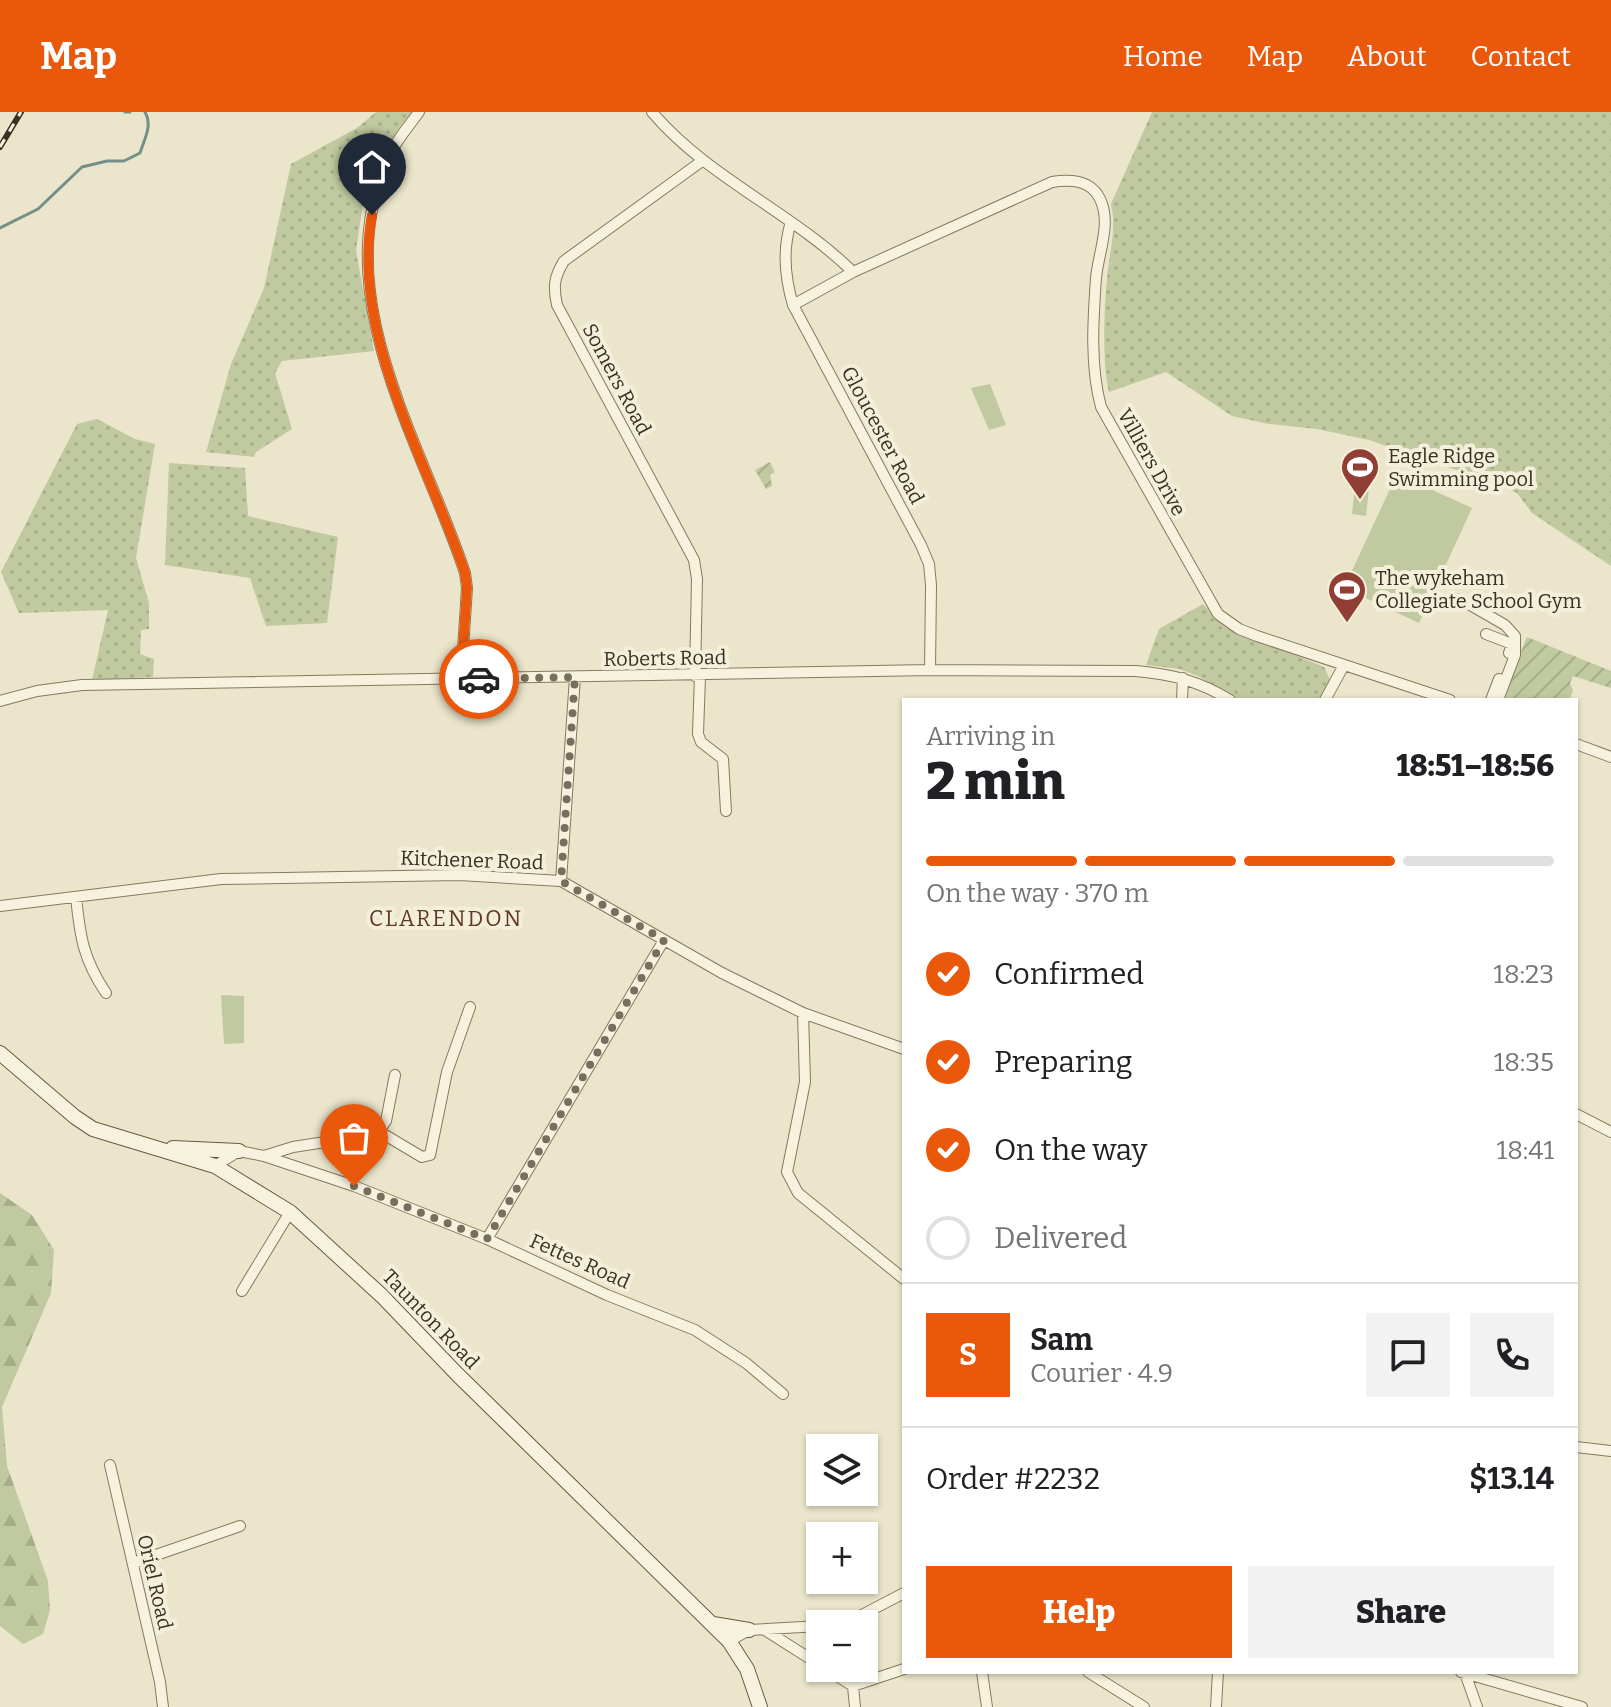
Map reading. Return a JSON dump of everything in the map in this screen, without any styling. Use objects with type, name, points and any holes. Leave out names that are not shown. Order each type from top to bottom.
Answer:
[{"type":"street","points":[[419,112],[393,149],[376,192],[368,238],[368,282],[375,328],[390,375],[465,573],[467,588],[461,680]]},
{"type":"street","points":[[652,112],[671,135],[702,161],[831,251],[853,272]]},
{"type":"street","name":"Somers Road","points":[[702,161],[564,261],[556,274],[553,288],[557,305],[694,560],[697,579],[698,734],[701,742],[723,759],[726,811]]},
{"type":"street","name":"Villiers Drive","points":[[793,305],[853,272],[1052,182],[1078,181],[1093,188],[1102,202],[1104,219],[1096,276],[1094,373],[1105,419],[1218,614],[1239,629],[1444,698]]},
{"type":"street","name":"Gloucester Road","points":[[791,222],[787,234],[785,268],[793,305],[929,564],[930,670]]},
{"type":"street","points":[[1460,599],[1505,625],[1515,636],[1515,655],[1499,698]]},
{"type":"street","points":[[1486,634],[1512,644],[1492,698]]},
{"type":"street","points":[[1330,698],[1344,665]]},
{"type":"street","name":"Roberts Road","points":[[0,701],[37,691],[82,685],[930,670],[1136,671],[1183,678],[1227,698]]},
{"type":"street","points":[[561,881],[575,677]]},
{"type":"street","points":[[1182,698],[1183,678]]},
{"type":"street","points":[[1578,745],[1611,757]]},
{"type":"street","name":"Kitchener Road","points":[[0,906],[221,879],[459,875],[561,881],[722,973],[803,1013],[902,1048]]},
{"type":"street","points":[[76,897],[86,958],[106,993]]},
{"type":"street","points":[[487,1239],[664,940]]},
{"type":"street","points":[[264,1156],[293,1147],[380,1132],[422,1157],[430,1155],[443,1088],[470,1007]]},
{"type":"street","points":[[803,1013],[805,1082],[788,1164],[790,1181],[798,1193],[902,1277]]},
{"type":"street","name":"Taunton Road","points":[[0,1053],[93,1129],[215,1166],[290,1212],[382,1296],[467,1384],[713,1624],[729,1641],[747,1669],[760,1707]]},
{"type":"street","points":[[380,1132],[386,1121],[395,1075]]},
{"type":"street","points":[[1578,1115],[1610,1130]]},
{"type":"street","points":[[161,1149],[239,1151]]},
{"type":"street","points":[[215,1166],[239,1151]]},
{"type":"street","name":"Fettes Road","points":[[239,1151],[264,1156],[354,1186],[487,1239],[607,1295],[695,1330],[746,1363],[783,1394]]},
{"type":"street","points":[[242,1291],[290,1212]]},
{"type":"street","points":[[1578,1447],[1611,1451]]},
{"type":"street","name":"Oriel Road","points":[[110,1465],[160,1682],[163,1707]]},
{"type":"street","points":[[133,1563],[240,1526]]},
{"type":"street","points":[[871,1610],[902,1594]]},
{"type":"street","points":[[713,1624],[756,1630],[806,1627]]},
{"type":"street","points":[[729,1641],[756,1630]]},
{"type":"street","points":[[756,1630],[806,1658]]},
{"type":"street","points":[[846,1682],[853,1686],[902,1670]]},
{"type":"street","points":[[982,1674],[987,1707]]},
{"type":"street","points":[[1091,1674],[1144,1707]]},
{"type":"street","points":[[1216,1707],[1218,1674]]},
{"type":"street","points":[[1464,1674],[1477,1707]]},
{"type":"street","points":[[1470,1674],[1582,1707]]},
{"type":"street","points":[[853,1686],[855,1707]]},
{"type":"green space","points":[[376,112],[412,112],[399,128],[366,185],[356,250],[374,351],[282,361],[275,373],[292,429],[256,452],[254,457],[206,452],[231,364],[264,288],[291,164],[357,128]]},
{"type":"green space","points":[[1152,112],[1611,112],[1611,566],[1532,513],[1517,493],[1503,486],[1369,440],[1232,416],[1166,372],[1109,392],[1104,336],[1113,232],[1111,204]]},
{"type":"green space","points":[[990,384],[1006,425],[989,430],[971,388]]},
{"type":"green space","points":[[97,419],[135,439],[155,444],[136,558],[149,603],[149,629],[141,630],[140,654],[154,659],[153,677],[92,680],[108,610],[19,613],[1,572],[77,424]]},
{"type":"green space","points":[[770,462],[775,472],[770,475],[772,486],[766,489],[755,470]]},
{"type":"green space","points":[[169,463],[245,468],[248,516],[338,537],[327,623],[266,626],[250,578],[165,565]]},
{"type":"green space","points":[[1397,474],[1472,508],[1419,623],[1344,588]]},
{"type":"green space","name":"Eagle Ridge Swimming pool","points":[[1355,486],[1369,488],[1366,516],[1352,514]]},
{"type":"green space","points":[[1203,604],[1224,626],[1324,667],[1330,680],[1322,698],[1232,698],[1200,677],[1180,669],[1146,665],[1159,629]]},
{"type":"green space","points":[[1527,637],[1611,671],[1611,688],[1573,676],[1570,698],[1502,698]]},
{"type":"green space","points":[[221,995],[244,996],[244,1043],[224,1044]]},
{"type":"green space","points":[[0,1193],[32,1215],[54,1250],[51,1293],[2,1407],[7,1466],[48,1581],[50,1610],[43,1634],[23,1644],[0,1626]]},
{"type":"waterway","points":[[125,112],[130,112]]},
{"type":"waterway","points":[[0,228],[38,209],[82,167],[107,161],[124,161],[140,153],[148,127],[145,112]]},
{"type":"railway","points":[[0,147],[21,112]]},
{"type":"way so far","points":[[354,1186],[487,1239],[664,940],[561,881],[575,677],[479,679]]},
{"type":"place","name":"Eagle Ridge Swimming pool","points":[[1360,501]]},
{"type":"place","name":"The wykeham Collegiate School Gym","points":[[1347,624]]},
{"type":"district","name":"CLARENDON","points":[[446,918]]},
{"type":"route","points":[[372,215],[368,238],[368,282],[375,328],[465,573],[467,588],[461,680],[479,679]]}]
